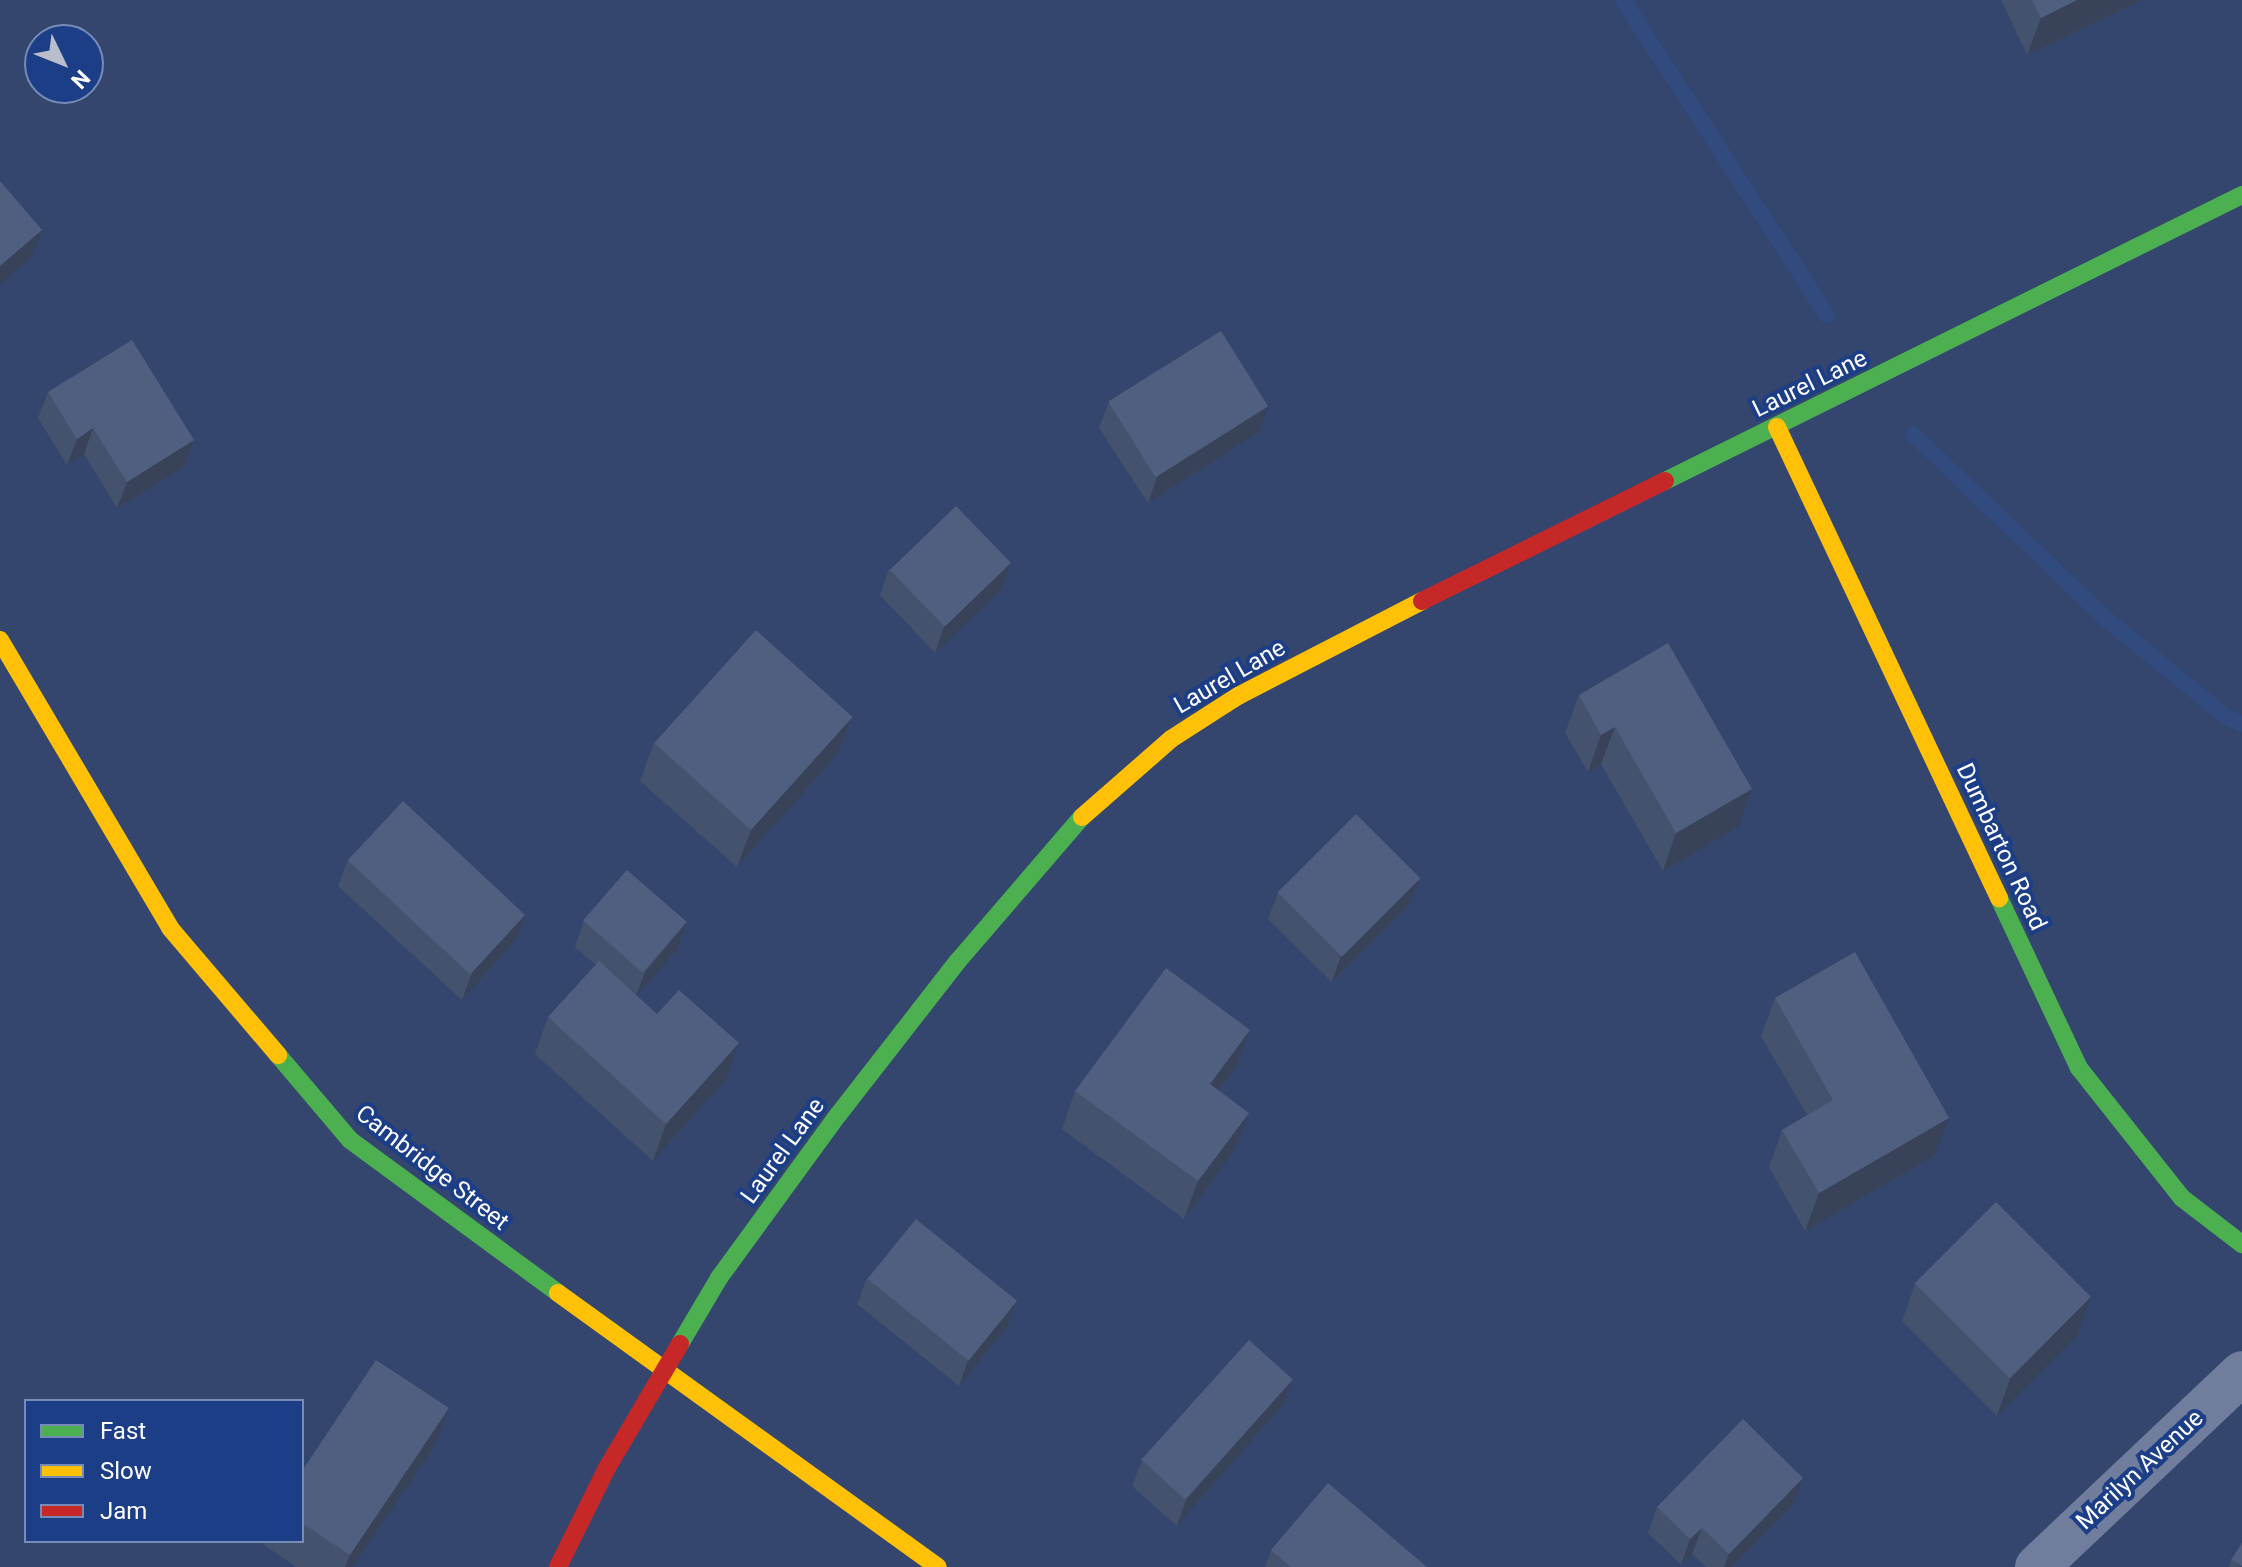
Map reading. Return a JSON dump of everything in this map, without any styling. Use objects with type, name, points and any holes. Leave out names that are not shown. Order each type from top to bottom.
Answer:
[{"type":"street","name":"Laurel Lane","points":[[558,1567],[607,1468],[719,1278],[958,961],[1067,831],[1171,739],[1238,696],[1347,638],[2242,195]]},
{"type":"street","name":"Dumbarton Road","points":[[1777,427],[2079,1068],[2182,1198],[2242,1244]]},
{"type":"street","name":"Cambridge Street","points":[[0,640],[170,928],[350,1140],[664,1372],[938,1567]]},
{"type":"street","name":"Marilyn Avenue","points":[[2037,1567],[2242,1373]]},
{"type":"building","points":[[2032,0],[2077,0],[2041,18]]},
{"type":"building","points":[[0,181],[42,230],[0,266]]},
{"type":"building","points":[[1221,331],[1268,406],[1155,477],[1108,401]]},
{"type":"building","points":[[132,340],[194,440],[127,482],[93,428],[77,439],[48,392]]},
{"type":"building","points":[[956,506],[1011,563],[945,627],[890,570]]},
{"type":"building","points":[[756,630],[853,717],[751,830],[654,743]]},
{"type":"building","points":[[1668,643],[1752,789],[1676,833],[1615,727],[1601,735],[1579,695]]},
{"type":"building","points":[[403,801],[525,915],[470,974],[348,860]]},
{"type":"building","points":[[1356,814],[1420,878],[1342,957],[1278,892]]},
{"type":"building","points":[[627,870],[687,922],[643,972],[583,921]]},
{"type":"building","points":[[1855,952],[1949,1118],[1819,1193],[1782,1130],[1833,1100],[1775,998]]},
{"type":"building","points":[[599,961],[657,1014],[679,990],[739,1043],[666,1124],[548,1017]]},
{"type":"building","points":[[1166,968],[1250,1030],[1210,1084],[1249,1113],[1198,1181],[1075,1091]]},
{"type":"building","points":[[1996,1202],[2091,1297],[2009,1378],[1915,1283]]},
{"type":"building","points":[[916,1219],[1017,1301],[969,1361],[868,1279]]},
{"type":"building","points":[[1249,1340],[1293,1379],[1185,1499],[1141,1460]]},
{"type":"building","points":[[376,1360],[449,1408],[350,1555],[304,1524],[304,1468]]},
{"type":"building","points":[[1743,1419],[1803,1478],[1729,1554],[1702,1528],[1690,1539],[1657,1507]]},
{"type":"building","points":[[1328,1483],[1427,1567],[1291,1567],[1271,1550]]},
{"type":"building","points":[[2242,1543],[2242,1566],[2231,1560]]},
{"type":"waterway","points":[[1623,0],[1827,315]]},
{"type":"waterway","points":[[1913,434],[2104,617],[2226,717],[2242,724]]},
{"type":"traffic: fast","points":[[1665,481],[2242,195]]},
{"type":"traffic: fast","points":[[680,1344],[719,1278],[838,1115],[958,961],[1082,817]]},
{"type":"traffic: fast","points":[[1999,898],[2079,1068],[2182,1198],[2242,1244]]},
{"type":"traffic: fast","points":[[278,1055],[350,1140],[558,1293]]},
{"type":"traffic: slow","points":[[1777,427],[1999,898]]},
{"type":"traffic: slow","points":[[1082,817],[1171,739],[1238,696],[1422,601]]},
{"type":"traffic: slow","points":[[0,640],[170,928],[278,1055]]},
{"type":"traffic: slow","points":[[558,1293],[938,1567]]},
{"type":"traffic: jam","points":[[1422,601],[1665,481]]},
{"type":"traffic: jam","points":[[558,1567],[607,1468],[680,1344]]}]
